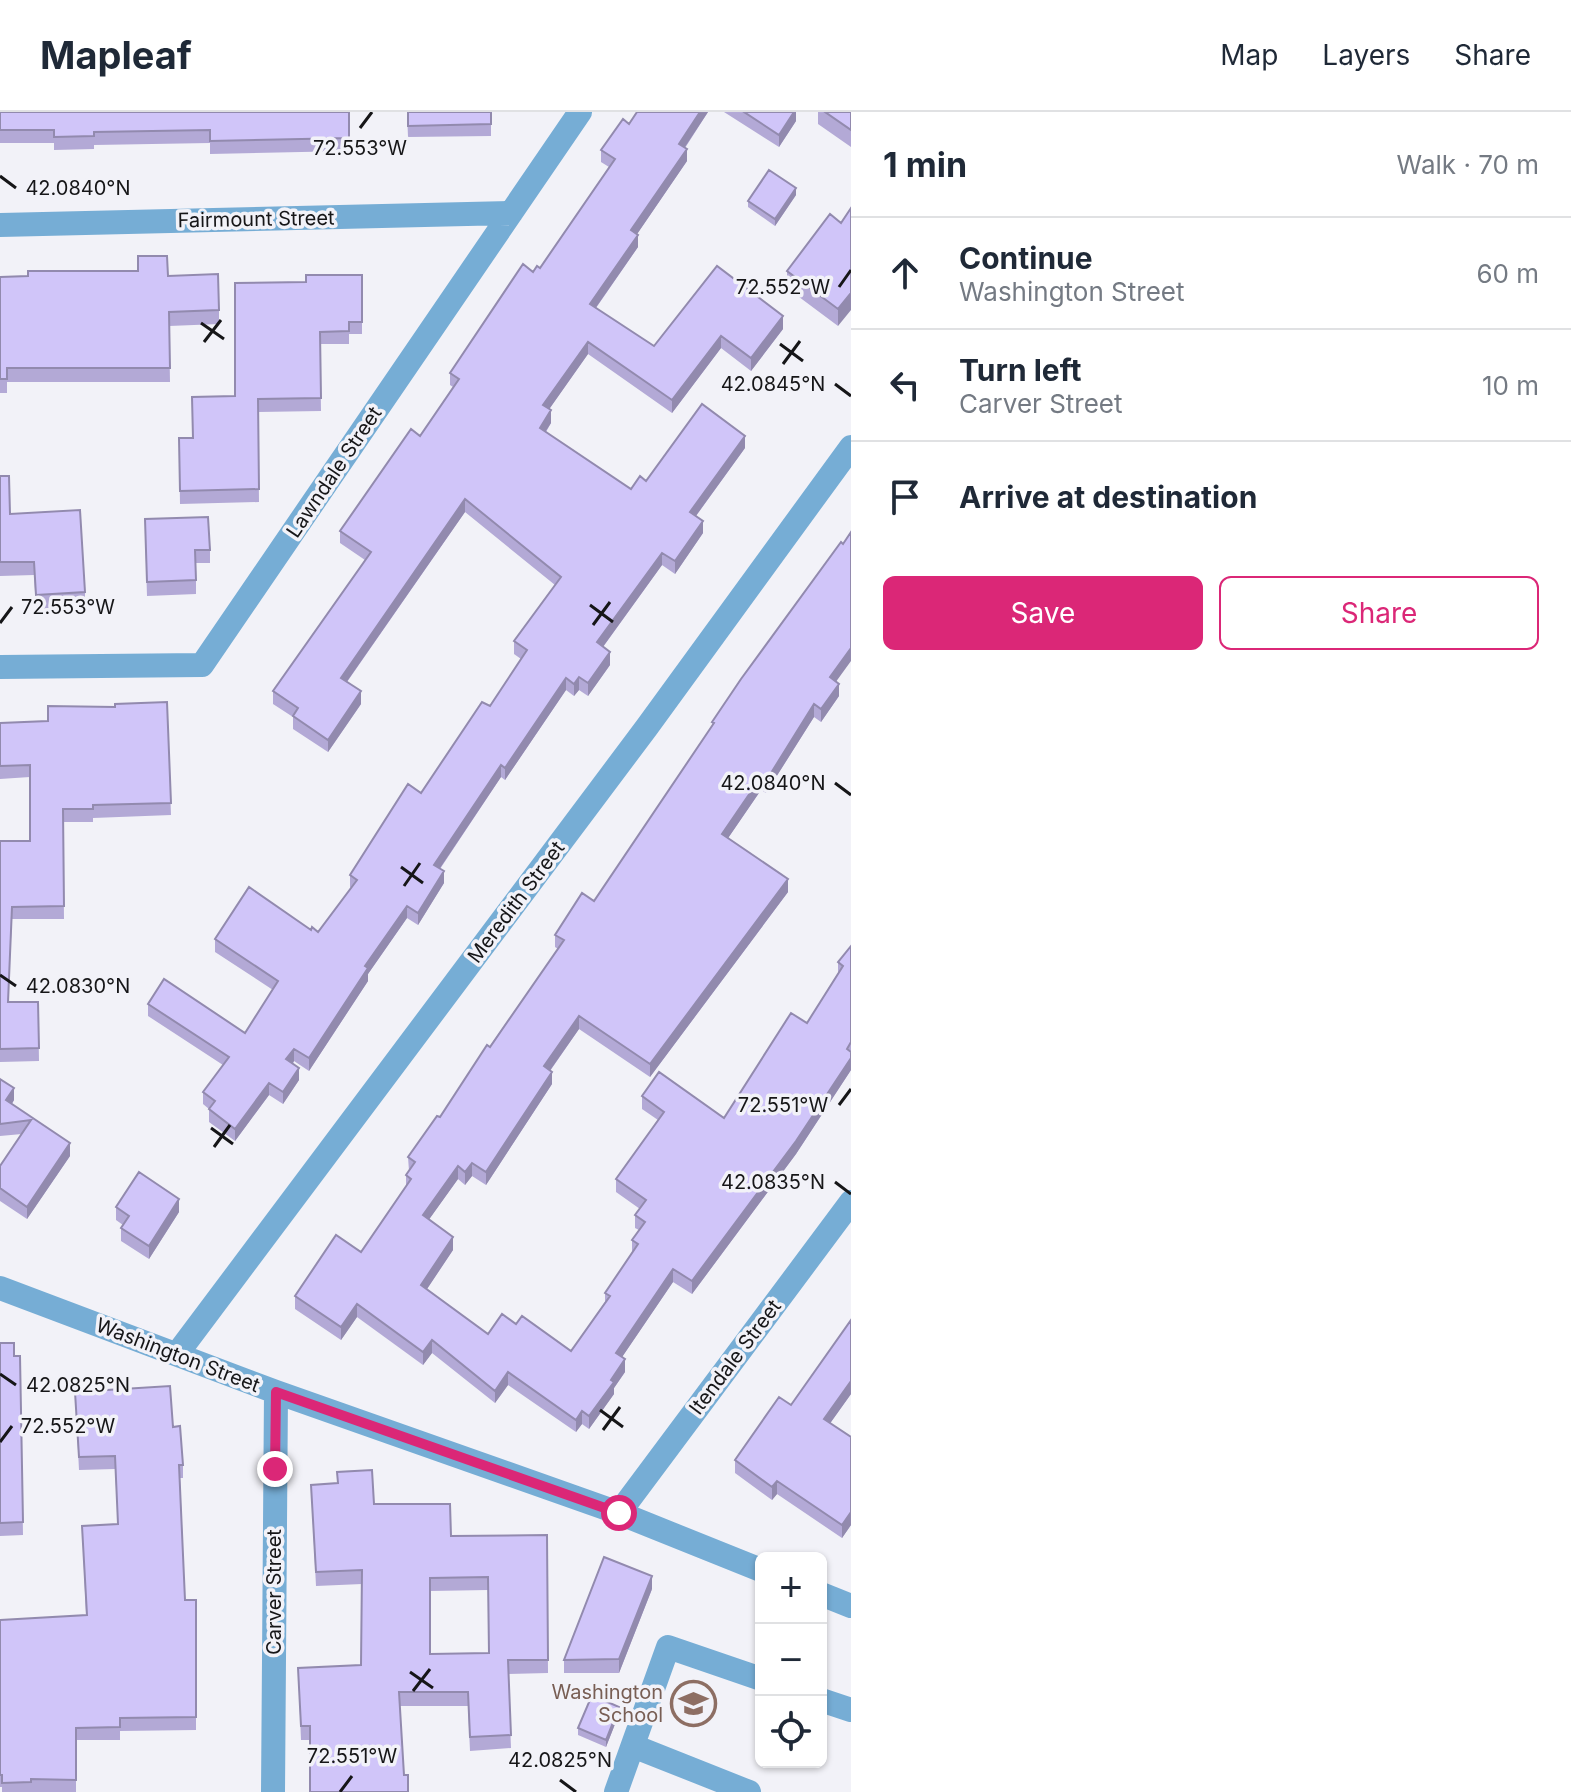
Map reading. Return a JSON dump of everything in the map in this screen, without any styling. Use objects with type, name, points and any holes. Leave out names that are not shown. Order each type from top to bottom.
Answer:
[{"type":"street","name":"Lawndale Street","points":[[0,667],[202,665],[580,112]]},
{"type":"street","name":"Fairmount Street","points":[[0,225],[511,213]]},
{"type":"street","name":"Meredith Street","points":[[177,1354],[647,727],[851,447]]},
{"type":"street","name":"Itendale Street","points":[[619,1513],[851,1202]]},
{"type":"street","name":"Washington Street","points":[[0,1288],[276,1392],[619,1513],[755,1568]]},
{"type":"street","name":"Carver Street","points":[[273,1792],[276,1392]]},
{"type":"street","points":[[827,1596],[851,1606]]},
{"type":"street","points":[[616,1792],[668,1647],[755,1677]]},
{"type":"street","points":[[827,1702],[851,1710]]},
{"type":"street","points":[[633,1746],[749,1792]]},
{"type":"building","points":[[0,112],[349,112],[349,138],[210,141],[210,130],[94,132],[94,136],[54,137],[54,130],[0,130]]},
{"type":"building","points":[[408,112],[491,112],[491,124],[408,126]]},
{"type":"building","points":[[637,112],[700,112],[679,144],[687,149],[631,230],[638,235],[590,304],[654,346],[717,266],[783,316],[751,358],[721,336],[672,400],[588,342],[543,405],[551,410],[540,428],[631,489],[640,476],[646,481],[702,404],[745,436],[690,512],[703,521],[675,561],[662,553],[597,642],[610,652],[588,683],[579,677],[574,684],[566,678],[505,768],[501,765],[434,865],[444,871],[418,913],[407,906],[365,966],[368,968],[309,1058],[294,1049],[286,1059],[299,1068],[283,1092],[269,1083],[235,1129],[209,1109],[215,1101],[203,1092],[229,1057],[148,1004],[164,979],[245,1033],[278,981],[215,939],[249,887],[318,932],[357,880],[350,875],[408,784],[421,793],[482,702],[490,706],[527,650],[514,641],[561,577],[465,499],[341,678],[361,691],[328,740],[293,716],[298,708],[273,691],[371,552],[340,531],[411,429],[420,436],[459,379],[450,373],[523,264],[533,272],[537,266],[540,268],[615,159],[601,150],[623,119],[629,124]]},
{"type":"building","points":[[744,112],[794,112],[779,135]]},
{"type":"building","points":[[825,112],[851,112],[851,130]]},
{"type":"building","points":[[769,170],[796,188],[775,219],[748,201]]},
{"type":"building","points":[[851,208],[851,293],[838,309],[787,271],[830,214],[841,223]]},
{"type":"building","points":[[138,256],[167,256],[168,276],[218,274],[219,310],[169,312],[170,368],[7,368],[7,379],[0,379],[0,277],[28,276],[28,271],[138,271]]},
{"type":"building","points":[[306,275],[362,275],[362,322],[349,322],[349,331],[320,332],[321,398],[258,399],[259,489],[180,491],[179,438],[193,438],[192,397],[235,396],[235,283],[306,282]]},
{"type":"building","points":[[0,476],[9,476],[10,514],[80,510],[85,592],[36,595],[34,562],[0,562]]},
{"type":"building","points":[[208,517],[210,550],[195,550],[196,580],[147,582],[145,519]]},
{"type":"building","points":[[851,532],[851,648],[830,677],[839,684],[821,709],[814,704],[766,781],[761,777],[722,834],[788,879],[650,1064],[579,1016],[544,1066],[552,1072],[486,1172],[472,1163],[465,1172],[458,1166],[423,1215],[453,1237],[421,1285],[488,1334],[502,1314],[516,1324],[522,1316],[571,1351],[610,1296],[605,1293],[638,1244],[632,1240],[645,1222],[635,1215],[646,1200],[616,1179],[664,1112],[642,1096],[659,1072],[724,1118],[791,1013],[807,1023],[843,966],[838,962],[851,946],[851,1042],[847,1049],[851,1052],[851,1058],[796,1141],[692,1281],[673,1269],[616,1353],[625,1359],[611,1380],[614,1382],[589,1416],[582,1411],[576,1420],[508,1372],[495,1391],[432,1340],[423,1352],[357,1304],[341,1327],[295,1296],[336,1235],[361,1252],[411,1179],[406,1175],[415,1162],[408,1157],[437,1116],[440,1117],[487,1045],[490,1047],[564,940],[555,935],[582,893],[594,901],[741,679]]},
{"type":"building","points":[[167,702],[171,803],[63,809],[64,906],[12,907],[8,1002],[38,1002],[39,1048],[0,1049],[0,841],[30,841],[30,765],[0,766],[0,723],[48,721],[48,706],[115,707],[115,704]]},
{"type":"building","points":[[0,1079],[14,1088],[6,1100],[70,1143],[27,1207],[0,1188],[0,1166],[31,1120],[0,1124]]},
{"type":"building","points":[[139,1172],[179,1199],[149,1246],[121,1228],[129,1216],[116,1207]]},
{"type":"building","points":[[851,1320],[851,1381],[824,1419],[851,1437],[851,1512],[842,1525],[777,1481],[772,1487],[735,1460],[779,1397],[791,1405]]},
{"type":"building","points":[[0,1343],[14,1343],[14,1356],[20,1356],[23,1522],[0,1523]]},
{"type":"building","points":[[170,1386],[173,1427],[180,1426],[183,1465],[179,1465],[185,1600],[196,1600],[196,1717],[120,1718],[120,1727],[76,1728],[76,1780],[31,1779],[31,1782],[2,1783],[0,1620],[87,1615],[82,1526],[118,1524],[115,1456],[79,1457],[75,1392]]},
{"type":"building","points":[[372,1470],[374,1504],[450,1504],[451,1536],[547,1535],[548,1660],[508,1660],[511,1735],[470,1737],[468,1692],[399,1692],[404,1775],[408,1775],[408,1792],[310,1792],[310,1726],[301,1726],[298,1668],[361,1665],[362,1570],[316,1572],[311,1485],[338,1483],[337,1472]],"holes":[[[488,1577],[489,1653],[430,1654],[430,1578]]]},
{"type":"building","points":[[604,1557],[652,1576],[619,1659],[564,1660]]},
{"type":"building","points":[[592,1695],[619,1707],[606,1740],[578,1728]]},
{"type":"place","name":"Washington School","points":[[694,1703]]},
{"type":"route","points":[[275,1469],[276,1392],[619,1513]]}]
